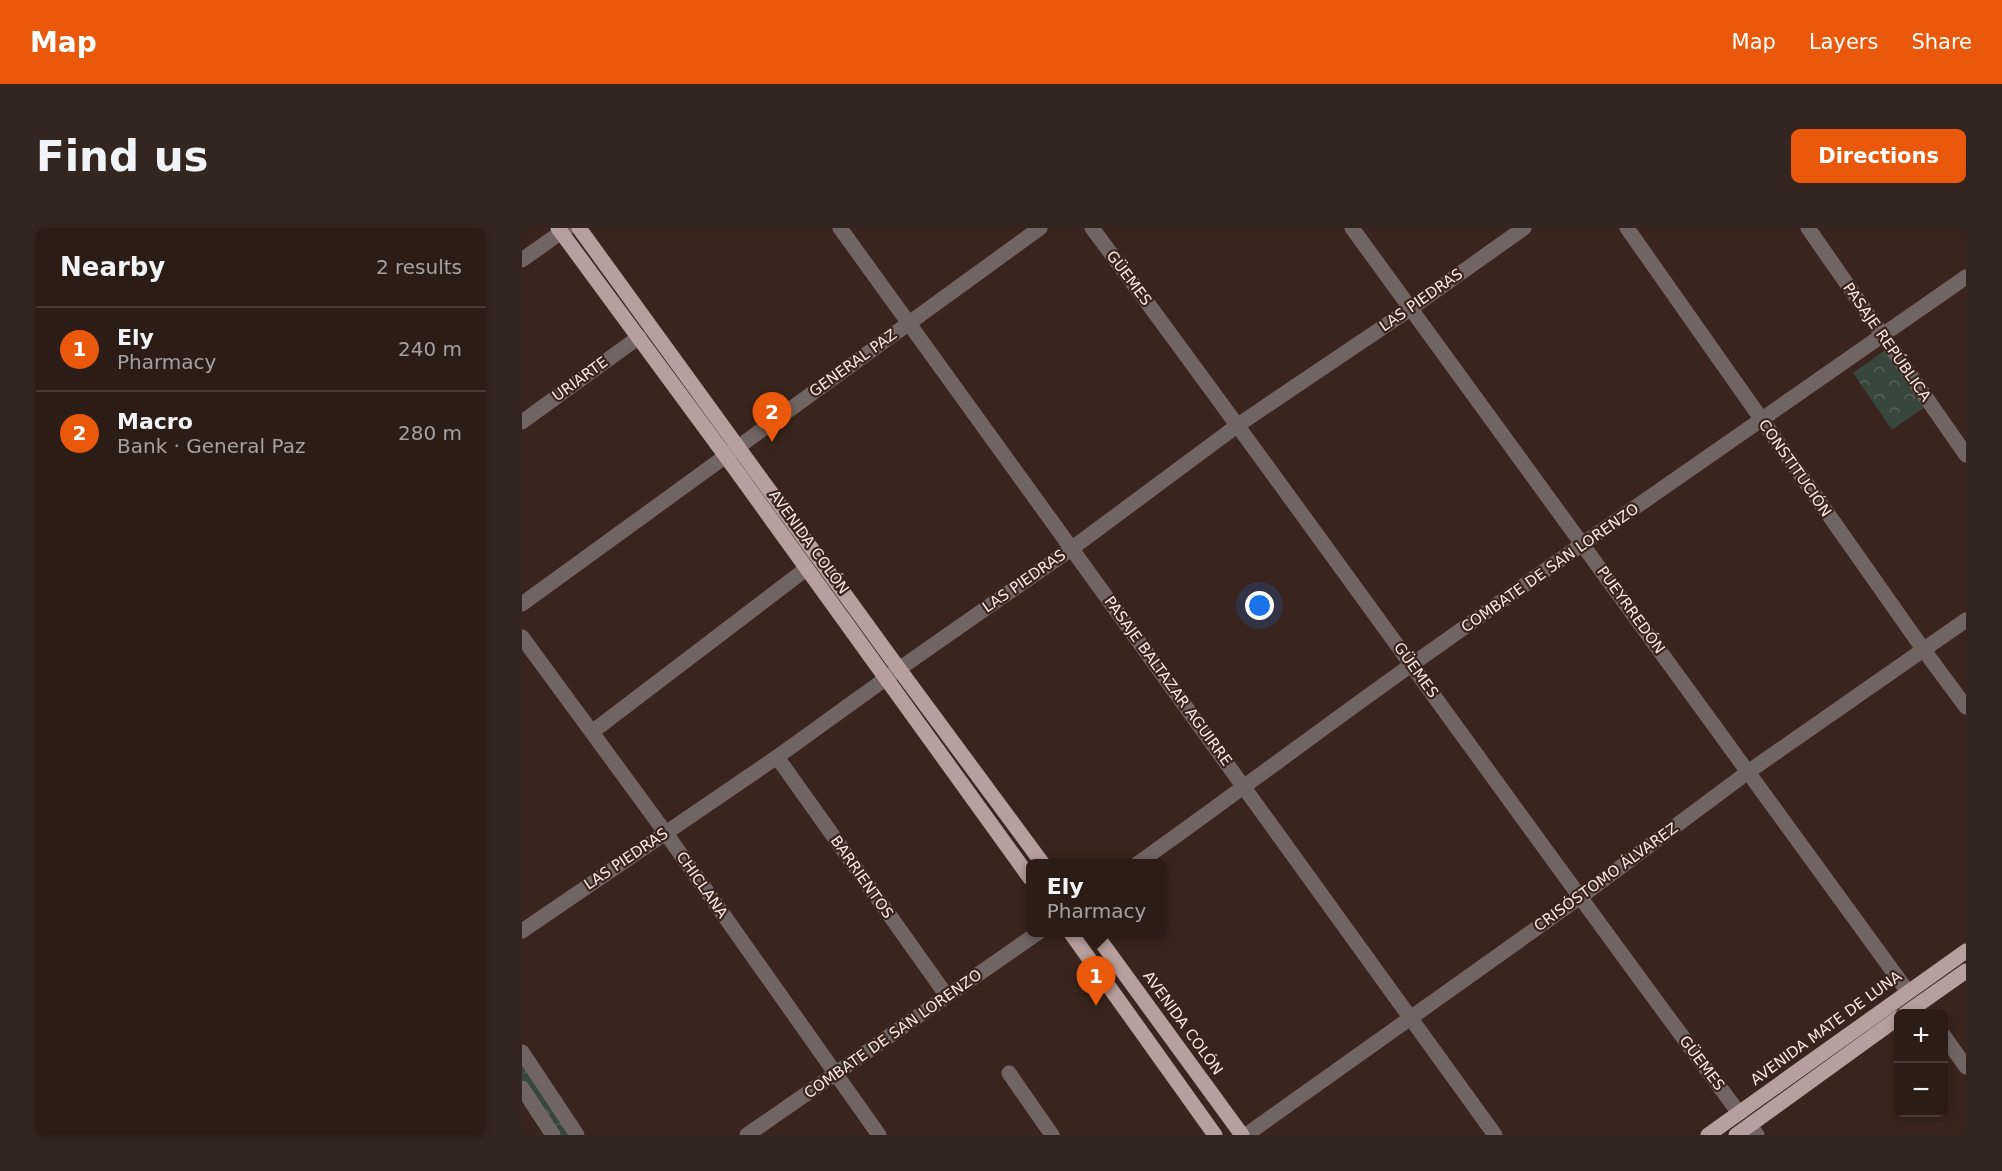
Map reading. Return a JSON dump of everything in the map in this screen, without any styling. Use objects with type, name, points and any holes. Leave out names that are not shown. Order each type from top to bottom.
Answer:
[{"type":"main road","name":"AVENIDA COLÓN","points":[[579,228],[732,451],[806,568],[1026,872]]},
{"type":"main road","name":"AVENIDA COLÓN","points":[[562,229],[639,337],[732,451],[899,669],[1039,859]]},
{"type":"main road","points":[[1073,937],[1215,1135]]},
{"type":"main road","name":"AVENIDA COLÓN","points":[[1097,937],[1244,1135]]},
{"type":"main road","name":"AVENIDA MATE DE LUNA","points":[[1918,1003],[1966,951]]},
{"type":"main road","name":"AVENIDA MATE DE LUNA","points":[[1708,1135],[1739,1113],[1966,971]]},
{"type":"main road","points":[[1736,1135],[1754,1130],[1894,1022]]},
{"type":"street","name":"PASAJE BALTAZAR AGUIRRE","points":[[840,228],[1495,1135]]},
{"type":"street","name":"GENERAL PAZ","points":[[522,604],[1040,228]]},
{"type":"street","name":"GÜEMES","points":[[1092,228],[1238,425],[1579,898],[1739,1113]]},
{"type":"street","name":"PUEYRREDÓN","points":[[1352,228],[1918,1003]]},
{"type":"street","name":"LAS PIEDRAS","points":[[522,930],[777,757],[885,678],[1071,549],[1238,425],[1410,309],[1524,228]]},
{"type":"street","name":"CONSTITUCIÓN","points":[[1627,228],[1966,707]]},
{"type":"street","name":"PASAJE REPÚBLICA","points":[[1808,228],[1966,455]]},
{"type":"street","points":[[522,260],[562,229]]},
{"type":"street","name":"COMBATE DE SAN LORENZO","points":[[1144,859],[1412,665],[1760,419],[1966,277]]},
{"type":"street","name":"URIARTE","points":[[522,422],[639,337]]},
{"type":"street","points":[[592,732],[806,568]]},
{"type":"street","name":"CRISÓSTOMO ÁLVAREZ","points":[[1244,1135],[1579,898],[1748,772],[1966,620]]},
{"type":"street","name":"CHICLANA","points":[[522,637],[665,832],[879,1135]]},
{"type":"street","name":"BARRIENTOS","points":[[777,757],[947,996]]},
{"type":"street","name":"COMBATE DE SAN LORENZO","points":[[747,1135],[1033,937]]},
{"type":"street","points":[[1948,1042],[1966,1067]]},
{"type":"street","points":[[522,1052],[578,1135]]},
{"type":"street","points":[[1009,1073],[1052,1135]]},
{"type":"street","points":[[522,1088],[553,1135]]},
{"type":"green space","points":[[1888,348],[1927,405],[1892,430],[1853,373]]},
{"type":"green space","points":[[522,1062],[570,1135],[559,1135],[522,1079]]},
{"type":"place","name":"Macro","points":[[772,442]]},
{"type":"place","name":"Ely","points":[[1096,1006]]}]
